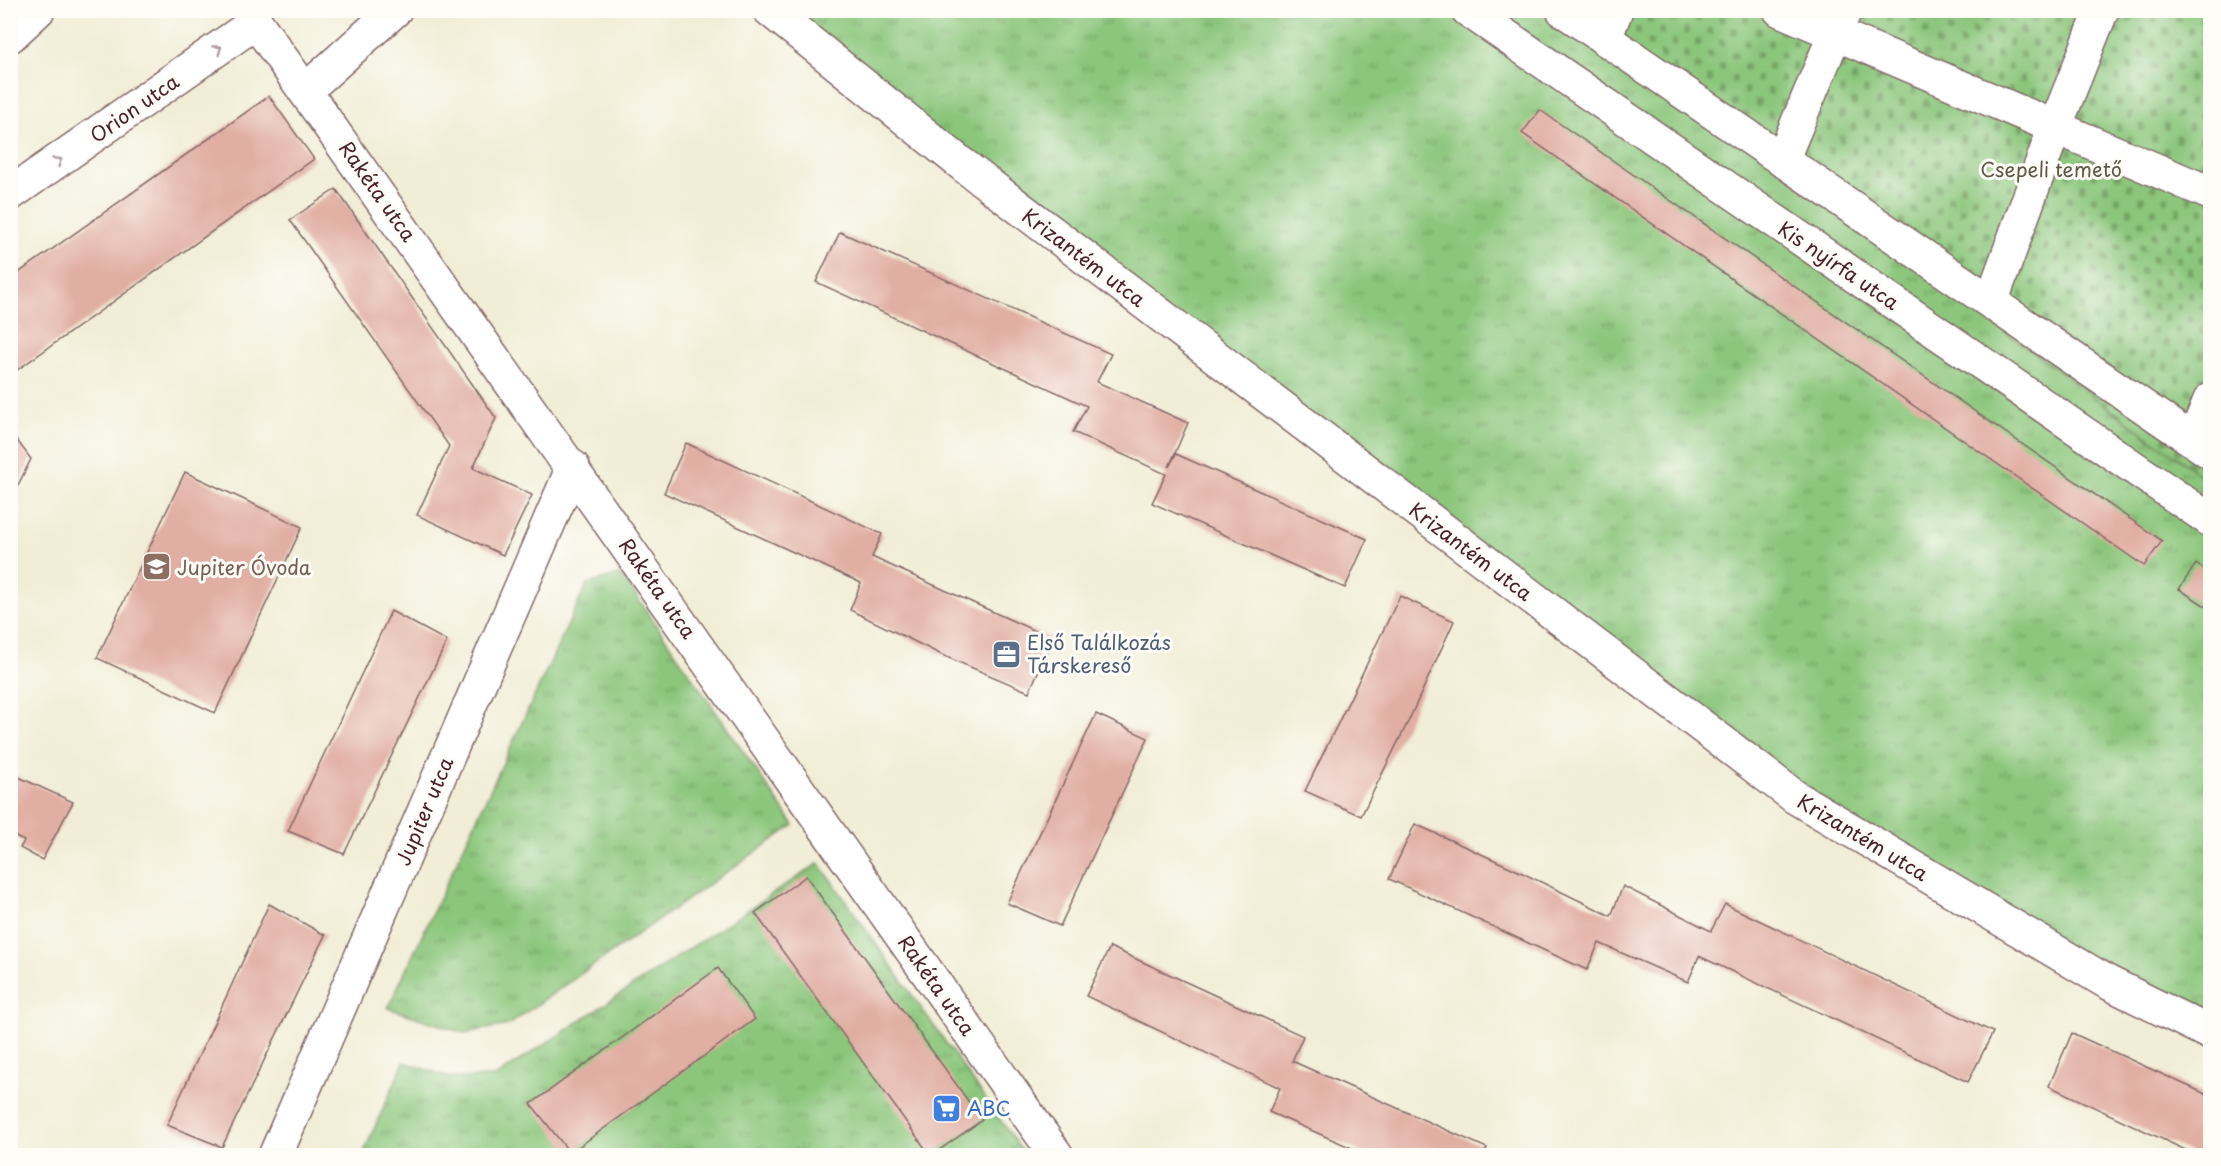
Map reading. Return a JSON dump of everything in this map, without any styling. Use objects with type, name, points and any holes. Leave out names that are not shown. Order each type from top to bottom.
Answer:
[{"type":"street","points":[[10,36],[38,10]]},
{"type":"street","points":[[306,90],[395,10]]},
{"type":"street","name":"Krizantém utca","points":[[770,10],[963,165],[1795,797],[2107,982],[2211,1033]]},
{"type":"street","name":"Kis nyírfa utca","points":[[1468,10],[2211,520]]},
{"type":"street","points":[[1563,10],[1611,25],[1782,160],[2202,446],[2211,400]]},
{"type":"street","points":[[1780,10],[1840,22],[2055,127],[2211,192]]},
{"type":"street","points":[[1991,302],[2055,127],[2102,10]]},
{"type":"street","name":"Rakéta utca","points":[[256,21],[1058,1155]]},
{"type":"street","name":"Orion utca","points":[[10,194],[256,21]]},
{"type":"street","points":[[1782,160],[1840,22]]},
{"type":"street","name":"Jupiter utca","points":[[275,1155],[573,467]]},
{"type":"green space","points":[[772,11],[1567,11],[2210,482],[2210,1025],[2027,939],[1361,483]]},
{"type":"green space","name":"Csepeli temető","points":[[1567,11],[2210,11],[2210,482],[1605,39]]},
{"type":"green space","points":[[621,574],[794,825],[508,1025],[464,1033],[388,1008],[587,584]]},
{"type":"green space","points":[[819,863],[1025,1155],[362,1156],[404,1062],[452,1078],[495,1077]]},
{"type":"building","points":[[269,96],[314,159],[10,375],[10,279]]},
{"type":"building","points":[[1540,110],[2162,541],[2144,566],[1522,133]]},
{"type":"building","points":[[336,189],[496,418],[473,468],[532,495],[503,555],[417,515],[449,446],[290,220]]},
{"type":"building","points":[[840,232],[1111,354],[1097,382],[1188,423],[1169,467],[1176,454],[1367,539],[1345,588],[1152,503],[1166,474],[1073,432],[1087,406],[816,282]]},
{"type":"building","points":[[10,431],[31,459],[10,501]]},
{"type":"building","points":[[686,443],[882,534],[872,557],[1053,639],[1029,692],[942,655],[850,610],[861,583],[664,493]]},
{"type":"building","points":[[185,472],[302,527],[215,713],[97,658]]},
{"type":"building","points":[[2196,564],[2210,573],[2210,609],[2179,589]]},
{"type":"building","points":[[1400,596],[1454,621],[1408,722],[1361,816],[1305,791]]},
{"type":"building","points":[[391,611],[447,641],[344,854],[288,831]]},
{"type":"building","points":[[1096,714],[1148,738],[1060,926],[1007,903]]},
{"type":"building","points":[[10,773],[73,802],[42,860],[20,848],[24,841],[10,834]]},
{"type":"building","points":[[1415,824],[1611,916],[1623,886],[1711,931],[1725,904],[1993,1032],[1968,1082],[1699,956],[1688,982],[1599,943],[1587,970],[1389,879]]},
{"type":"building","points":[[806,876],[982,1120],[932,1155],[755,913]]},
{"type":"building","points":[[269,904],[325,935],[222,1147],[167,1125]]},
{"type":"building","points":[[1110,947],[1303,1036],[1292,1061],[1487,1148],[1483,1155],[1368,1155],[1269,1112],[1280,1088],[1086,996]]},
{"type":"building","points":[[718,968],[755,1019],[570,1153],[531,1104]]},
{"type":"building","points":[[2072,1033],[2210,1096],[2210,1155],[2196,1155],[2049,1086]]},
{"type":"place","name":"Jupiter Óvoda","points":[[156,567]]},
{"type":"place","name":"Első Találkozás Társkereső","points":[[1006,654]]},
{"type":"place","name":"ABC","points":[[946,1108]]}]
